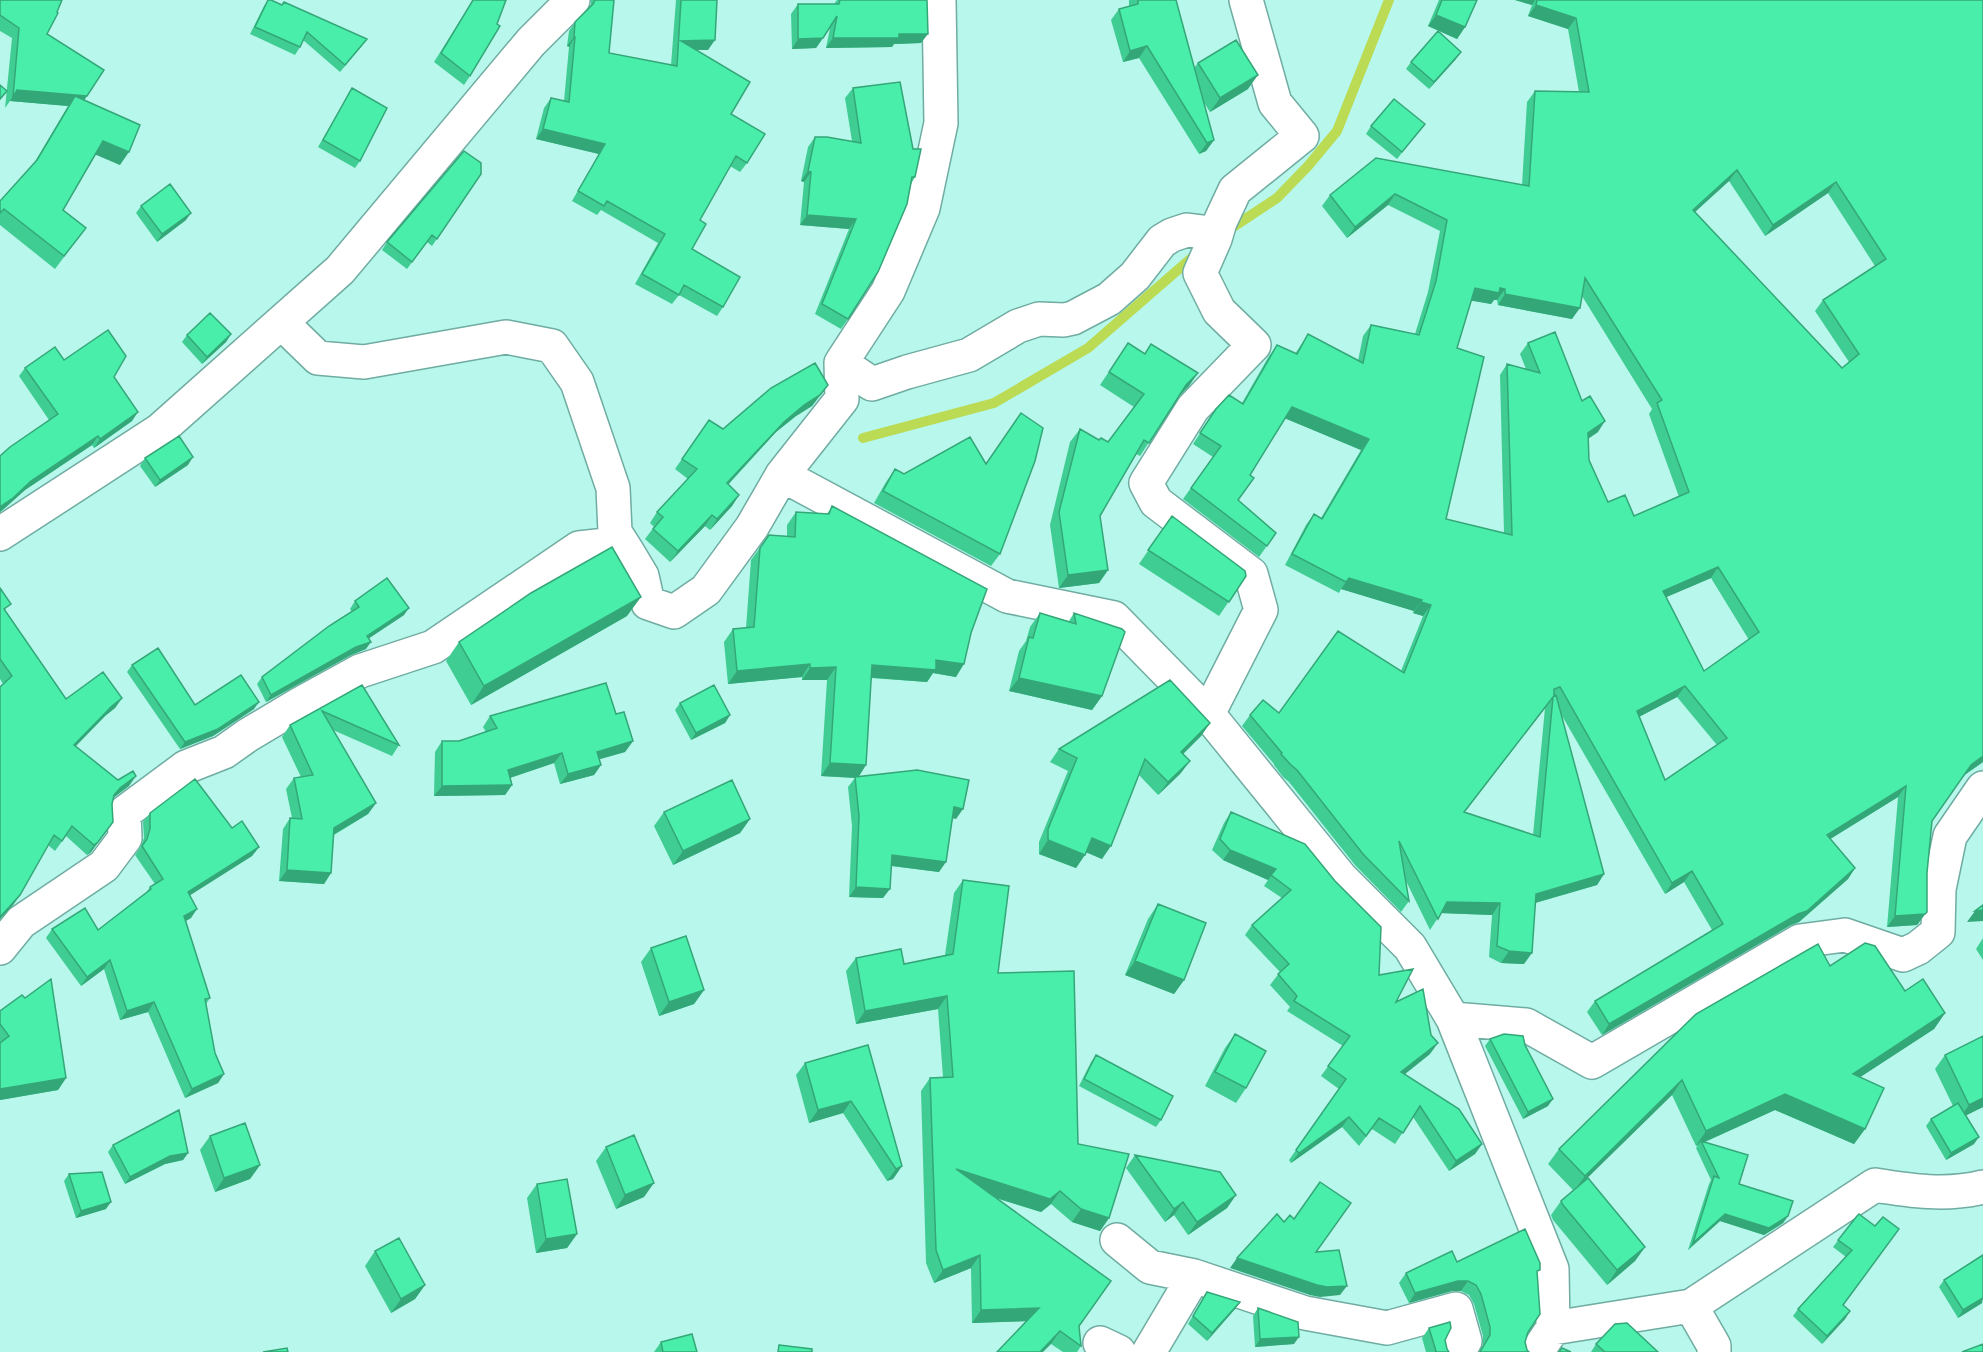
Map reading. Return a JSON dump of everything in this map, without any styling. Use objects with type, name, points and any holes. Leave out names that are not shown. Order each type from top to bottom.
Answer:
[{"type":"street","points":[[0,534],[160,430],[339,270],[531,42],[573,0]]},
{"type":"street","points":[[282,323],[318,358],[364,362],[506,336],[552,346],[577,382],[613,488],[615,532],[642,576],[648,603],[674,612],[706,590],[752,527],[782,475],[842,399],[841,363],[888,291],[923,208],[941,123],[939,0]]},
{"type":"street","points":[[1208,714],[1261,610],[1251,574],[1156,502],[1146,483],[1193,408],[1254,345],[1219,311],[1200,273],[1235,190],[1302,136],[1275,103],[1246,0]]},
{"type":"street","points":[[841,363],[872,384],[916,369],[969,356],[1018,326],[1039,319],[1073,318],[1109,299],[1135,276],[1162,241],[1172,235],[1187,230],[1203,232],[1215,238]]},
{"type":"street","points":[[782,475],[1007,596],[1114,618],[1208,714],[1341,878],[1410,947],[1453,1019],[1552,1269],[1545,1340],[1691,1306],[1875,1185],[1915,1192],[1967,1191],[1983,1187]]},
{"type":"street","points":[[0,948],[21,922],[104,866],[125,838],[124,813],[186,767],[224,752],[300,704],[360,671],[433,647],[579,548],[606,545],[627,551]]},
{"type":"street","points":[[1453,1019],[1526,1025],[1592,1062],[1800,941],[1845,935],[1903,955],[1918,948],[1938,932],[1939,889],[1950,836],[1983,788]]},
{"type":"street","points":[[1950,836],[1983,824]]},
{"type":"street","points":[[1117,1240],[1150,1267],[1194,1276],[1305,1313],[1387,1328],[1456,1310],[1465,1341],[1457,1352]]},
{"type":"street","points":[[1149,1352],[1194,1276]]},
{"type":"street","points":[[1691,1306],[1714,1346],[1714,1352]]},
{"type":"building","points":[[0,0],[62,0],[47,34],[104,70],[87,96],[17,90],[13,97],[19,28],[0,15]]},
{"type":"building","points":[[268,0],[282,5],[284,2],[367,39],[345,65],[307,32],[300,47],[255,27]]},
{"type":"building","points":[[473,0],[506,0],[497,24],[500,26],[470,76],[441,53]]},
{"type":"building","points":[[595,0],[614,0],[609,53],[677,66],[681,0],[717,0],[715,40],[681,41],[750,82],[731,114],[765,134],[747,163],[736,156],[700,220],[706,224],[692,249],[740,277],[723,307],[684,285],[679,295],[642,274],[665,234],[607,201],[604,206],[578,191],[605,144],[543,129],[551,98],[569,102],[575,22]]},
{"type":"building","points":[[840,0],[927,0],[928,34],[899,34],[899,38],[833,38],[837,16],[823,38],[798,39],[798,4],[839,4]]},
{"type":"building","points":[[1138,0],[1176,0],[1214,140],[1207,143],[1147,46],[1130,51],[1119,9],[1138,4]]},
{"type":"building","points":[[1442,0],[1477,0],[1465,27],[1436,15]]},
{"type":"building","points":[[1537,0],[1983,0],[1983,756],[1971,765],[1932,821],[1927,873],[1927,912],[1895,916],[1906,786],[1827,835],[1855,868],[1807,911],[1798,914],[1609,1024],[1595,1001],[1723,924],[1692,871],[1672,883],[1560,687],[1554,689],[1554,696],[1556,695],[1604,874],[1536,894],[1532,953],[1509,951],[1497,946],[1500,903],[1447,902],[1438,919],[1399,841],[1409,901],[1363,854],[1250,715],[1263,700],[1279,713],[1338,631],[1404,673],[1431,605],[1421,602],[1422,600],[1349,578],[1346,582],[1292,554],[1314,514],[1322,519],[1369,439],[1292,407],[1250,475],[1254,478],[1238,500],[1276,533],[1267,546],[1191,488],[1221,446],[1200,433],[1216,409],[1229,395],[1243,404],[1277,345],[1297,354],[1308,334],[1363,363],[1371,325],[1419,335],[1436,281],[1447,220],[1395,194],[1355,227],[1330,195],[1376,158],[1529,186],[1535,91],[1589,92],[1576,18],[1536,5]],"holes":[[[1737,170],[1773,225],[1836,182],[1886,259],[1823,300],[1859,354],[1842,368],[1693,210]],[[1585,278],[1662,400],[1657,403],[1689,492],[1634,516],[1625,495],[1608,502],[1589,460],[1588,433],[1605,421],[1590,396],[1582,401],[1555,332],[1528,343],[1540,373],[1507,364],[1512,535],[1446,519],[1484,357],[1457,348],[1475,288],[1499,293],[1500,288],[1505,289],[1505,294],[1580,308]],[[1718,567],[1759,632],[1704,671],[1663,591]],[[1685,686],[1727,738],[1665,780],[1637,711]],[[1553,697],[1540,837],[1464,812]]]},
{"type":"building","points":[[1438,31],[1461,52],[1434,82],[1411,62]]},
{"type":"building","points":[[1236,40],[1258,75],[1220,98],[1198,63]]},
{"type":"building","points":[[900,82],[913,149],[921,149],[915,177],[912,177],[907,204],[878,272],[848,319],[822,304],[856,219],[807,215],[811,172],[808,171],[815,137],[861,143],[853,88]]},
{"type":"building","points":[[0,85],[7,91],[0,99]]},
{"type":"building","points":[[352,88],[387,108],[360,161],[323,140]]},
{"type":"building","points":[[75,96],[140,125],[129,152],[103,141],[63,210],[86,228],[64,256],[4,209],[0,213],[0,201],[37,160]]},
{"type":"building","points":[[1394,99],[1425,124],[1402,152],[1371,126]]},
{"type":"building","points":[[464,151],[481,163],[481,174],[437,239],[432,235],[412,262],[387,242]]},
{"type":"building","points":[[170,184],[191,213],[162,234],[141,206]]},
{"type":"building","points":[[210,313],[231,334],[207,357],[187,335]]},
{"type":"building","points":[[108,330],[126,356],[114,377],[138,412],[100,439],[98,436],[31,481],[0,507],[0,456],[58,414],[25,368],[55,347],[64,360]]},
{"type":"building","points":[[1128,343],[1145,354],[1151,344],[1198,373],[1186,385],[1149,443],[1144,440],[1100,516],[1108,570],[1068,575],[1059,512],[1080,429],[1099,440],[1101,438],[1108,442],[1144,394],[1109,372]]},
{"type":"building","points":[[815,363],[828,385],[820,395],[784,422],[727,483],[739,495],[717,519],[712,515],[678,551],[653,529],[663,517],[657,512],[697,469],[682,459],[709,420],[723,429],[771,388]]},
{"type":"building","points":[[1021,413],[1043,428],[1035,461],[1000,554],[883,491],[895,469],[904,474],[970,437],[986,464]]},
{"type":"building","points":[[179,436],[193,457],[160,480],[145,458]]},
{"type":"building","points":[[832,506],[987,589],[971,633],[964,664],[936,660],[936,670],[872,665],[866,765],[830,763],[836,667],[810,668],[810,664],[737,671],[733,629],[754,627],[760,548],[769,535],[795,537],[796,512],[829,514]]},
{"type":"building","points":[[1172,516],[1245,571],[1246,576],[1229,602],[1148,550]]},
{"type":"building","points":[[612,547],[641,597],[484,686],[459,642],[531,593]]},
{"type":"building","points":[[387,578],[409,608],[367,636],[371,642],[356,647],[271,695],[262,677],[329,626],[359,607],[355,601]]},
{"type":"building","points":[[0,588],[11,604],[4,609],[66,699],[103,672],[122,698],[74,745],[118,780],[133,771],[136,776],[114,795],[113,822],[98,842],[94,845],[72,826],[62,841],[54,835],[20,895],[0,917],[0,687],[12,676],[0,659]]},
{"type":"building","points":[[1040,613],[1076,624],[1074,613],[1125,632],[1102,696],[1019,678],[1029,637],[1033,638]]},
{"type":"building","points":[[158,648],[195,705],[241,675],[259,702],[218,729],[185,742],[132,665]]},
{"type":"building","points":[[1170,680],[1210,723],[1181,752],[1190,761],[1168,782],[1145,759],[1111,846],[1092,838],[1085,855],[1048,840],[1048,829],[1077,758],[1059,749]]},
{"type":"building","points":[[606,683],[616,714],[624,712],[633,741],[597,752],[601,765],[568,774],[562,753],[508,770],[512,785],[442,786],[442,741],[459,741],[497,728],[490,716]]},
{"type":"building","points":[[362,685],[399,745],[322,711],[376,803],[334,828],[331,873],[287,870],[290,818],[302,819],[294,778],[313,775],[290,725]]},
{"type":"building","points":[[714,685],[730,715],[696,733],[680,703]]},
{"type":"building","points":[[917,770],[969,780],[963,809],[954,807],[946,862],[892,855],[890,889],[856,887],[859,816],[855,777]]},
{"type":"building","points":[[195,779],[232,828],[242,821],[259,847],[188,892],[197,909],[184,916],[210,998],[205,999],[215,1053],[224,1074],[192,1089],[154,1002],[127,1011],[110,960],[87,977],[52,929],[85,908],[98,930],[163,879],[142,846],[150,829],[150,813]]},
{"type":"building","points":[[732,780],[750,819],[683,851],[664,812]]},
{"type":"building","points":[[1231,812],[1305,844],[1335,881],[1381,927],[1379,975],[1413,969],[1396,1002],[1423,989],[1431,1035],[1438,1043],[1401,1072],[1459,1109],[1482,1144],[1456,1161],[1420,1106],[1403,1133],[1379,1118],[1366,1136],[1349,1117],[1299,1153],[1296,1150],[1346,1079],[1328,1066],[1350,1036],[1294,1001],[1297,996],[1278,974],[1289,964],[1252,925],[1291,890],[1271,875],[1276,869],[1230,850],[1220,839]]},
{"type":"building","points":[[963,880],[1009,886],[998,973],[1074,971],[1078,1144],[1129,1154],[1109,1218],[1081,1209],[1060,1191],[1050,1199],[956,1169],[1111,1281],[1079,1326],[1081,1346],[1060,1331],[1040,1352],[997,1352],[1039,1308],[981,1310],[980,1255],[943,1270],[936,1250],[930,1078],[953,1077],[947,996],[865,1011],[856,958],[901,949],[904,964],[953,954]]},
{"type":"building","points":[[1158,904],[1206,923],[1184,980],[1135,961]]},
{"type":"building","points":[[686,936],[704,990],[669,1002],[651,948]]},
{"type":"building","points":[[1865,943],[1875,946],[1905,991],[1923,979],[1945,1013],[1853,1074],[1884,1088],[1865,1129],[1785,1094],[1706,1131],[1682,1080],[1585,1176],[1559,1149],[1696,1014],[1818,944],[1830,966]]},
{"type":"building","points":[[51,979],[66,1078],[0,1089],[0,1043],[9,1036],[0,1024],[0,1011],[22,995],[25,998]]},
{"type":"building","points":[[1235,1034],[1266,1051],[1246,1088],[1215,1072]]},
{"type":"building","points":[[1504,1034],[1523,1036],[1525,1045],[1553,1099],[1528,1112],[1490,1039]]},
{"type":"building","points":[[1983,1036],[1983,1098],[1969,1105],[1945,1055]]},
{"type":"building","points":[[868,1045],[902,1166],[896,1169],[851,1101],[818,1110],[805,1063]]},
{"type":"building","points":[[1096,1055],[1173,1096],[1161,1120],[1084,1079]]},
{"type":"building","points":[[1958,1103],[1979,1137],[1951,1153],[1931,1119]]},
{"type":"building","points":[[179,1110],[188,1153],[170,1156],[130,1177],[113,1145]]},
{"type":"building","points":[[245,1123],[260,1165],[224,1178],[210,1136]]},
{"type":"building","points":[[634,1135],[654,1183],[625,1195],[606,1147]]},
{"type":"building","points":[[1701,1141],[1748,1155],[1739,1184],[1793,1201],[1788,1216],[1769,1228],[1725,1214],[1693,1243],[1714,1176],[1719,1178]]},
{"type":"building","points":[[1135,1155],[1220,1172],[1236,1195],[1197,1222],[1183,1202],[1174,1209]]},
{"type":"building","points":[[102,1172],[111,1202],[81,1211],[69,1174]]},
{"type":"building","points":[[1588,1178],[1645,1247],[1617,1270],[1561,1201]]},
{"type":"building","points":[[567,1179],[577,1234],[546,1239],[537,1184]]},
{"type":"building","points":[[1320,1182],[1351,1203],[1316,1252],[1339,1250],[1347,1286],[1317,1285],[1237,1258],[1277,1214],[1284,1222],[1290,1215],[1294,1219]]},
{"type":"building","points":[[1859,1214],[1875,1226],[1883,1217],[1899,1229],[1843,1305],[1850,1311],[1827,1336],[1798,1309],[1852,1250],[1838,1240]]},
{"type":"building","points":[[1525,1229],[1540,1263],[1540,1270],[1537,1271],[1540,1314],[1528,1332],[1525,1342],[1529,1352],[1480,1352],[1490,1335],[1490,1327],[1481,1294],[1476,1285],[1468,1281],[1458,1281],[1415,1293],[1406,1273],[1452,1251],[1457,1262]]},
{"type":"building","points":[[399,1238],[425,1285],[401,1299],[375,1251]]},
{"type":"building","points":[[1983,1255],[1983,1298],[1963,1310],[1944,1280]]},
{"type":"building","points":[[1207,1292],[1240,1302],[1212,1333],[1193,1316]]},
{"type":"building","points":[[1258,1308],[1298,1322],[1299,1337],[1260,1339]]},
{"type":"building","points":[[1450,1322],[1451,1328],[1445,1340],[1449,1352],[1435,1352],[1429,1328]]},
{"type":"building","points":[[1627,1323],[1658,1352],[1605,1352],[1596,1344],[1615,1324]]},
{"type":"building","points":[[692,1334],[697,1352],[663,1352],[661,1342]]},
{"type":"building","points":[[1983,1344],[1983,1352],[1962,1352]]},
{"type":"building","points":[[779,1345],[812,1349],[812,1352],[778,1352]]},
{"type":"building","points":[[287,1348],[288,1352],[263,1352]]},
{"type":"building","points":[[1562,1348],[1571,1352],[1559,1352]]},
{"type":"waterway","points":[[1227,231],[1277,198],[1337,131],[1389,0]]},
{"type":"waterway","points":[[863,438],[994,403],[1088,348],[1195,255]]}]
